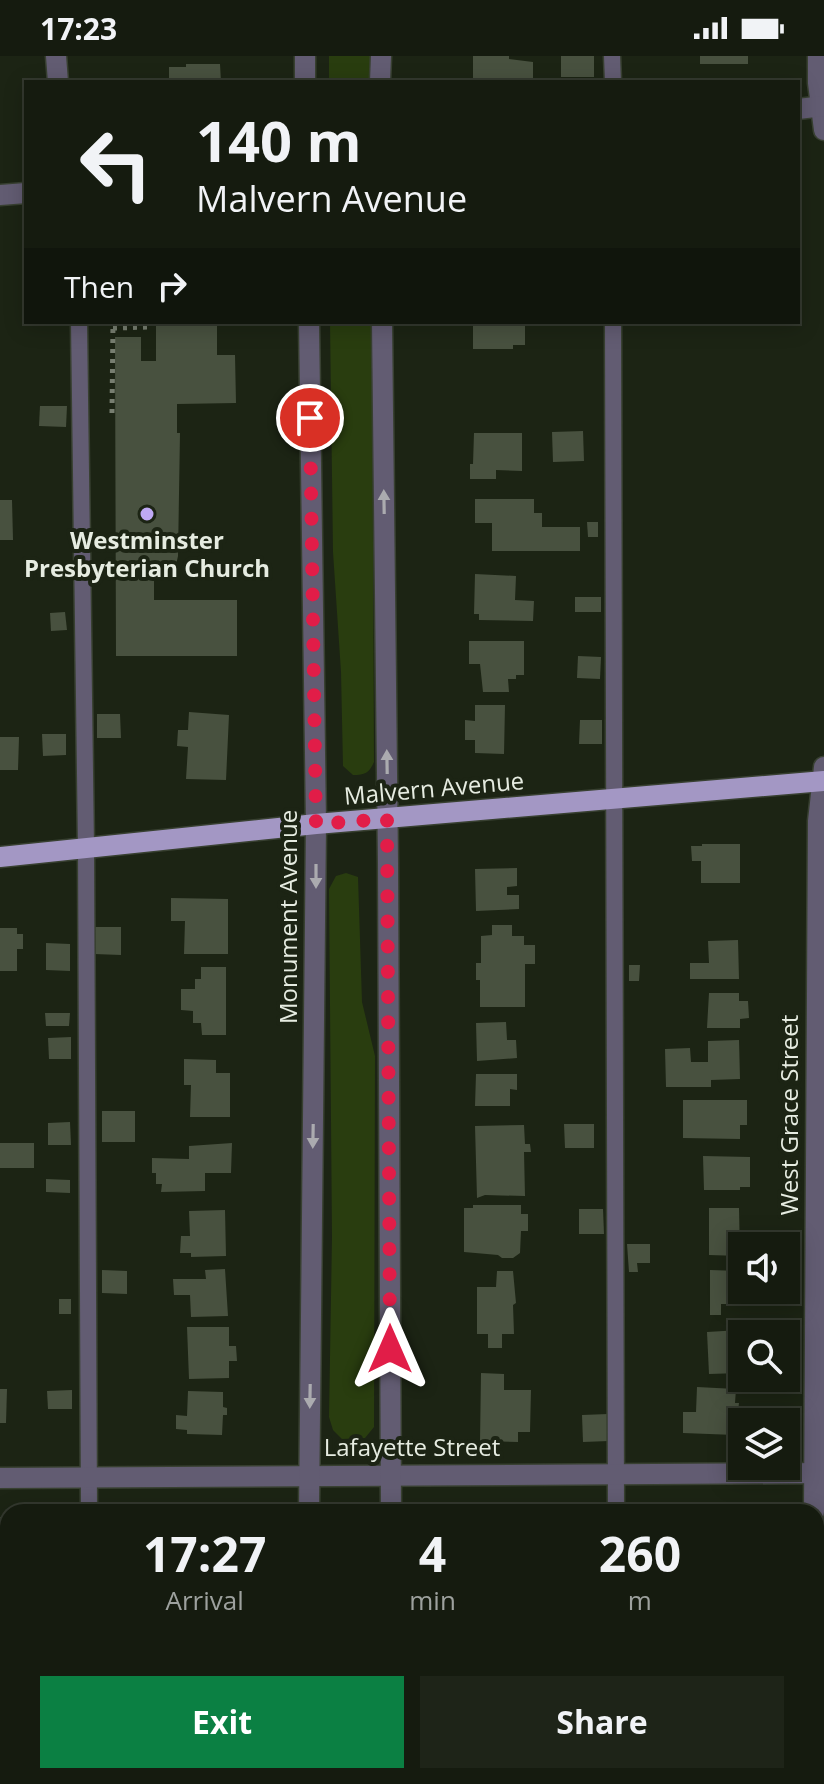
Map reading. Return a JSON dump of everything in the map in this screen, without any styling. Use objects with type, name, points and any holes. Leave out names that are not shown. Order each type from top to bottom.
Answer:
[{"type":"main road","name":"Malvern Avenue","points":[[0,857],[824,777]]},
{"type":"street","points":[[56,56],[58,80]]},
{"type":"street","points":[[305,56],[305,80]]},
{"type":"street","points":[[380,80],[381,56]]},
{"type":"street","points":[[818,56],[824,130]]},
{"type":"street","points":[[800,109],[822,107]]},
{"type":"street","points":[[0,195],[24,193]]},
{"type":"street","name":"Monument Avenue","points":[[309,324],[316,824],[309,1504]]},
{"type":"street","points":[[382,324],[391,1504]]},
{"type":"street","name":"West Grace Street","points":[[815,1504],[819,1473],[818,821],[824,777]]},
{"type":"street","name":"Lafayette Street","points":[[0,1478],[819,1473]]},
{"type":"lane","points":[[612,56],[613,80]]},
{"type":"lane","points":[[79,324],[86,848],[89,1504]]},
{"type":"lane","points":[[613,324],[616,1504]]},
{"type":"path","points":[[112,413],[113,325],[151,327],[151,324]]},
{"type":"green space","points":[[329,56],[371,56],[371,80],[329,80]]},
{"type":"green space","points":[[330,324],[372,324],[374,762],[368,771],[357,775],[343,766],[333,552]]},
{"type":"green space","points":[[346,873],[358,877],[362,1002],[375,1056],[374,1427],[365,1438],[342,1439],[333,1430],[329,1417],[332,1237],[329,889],[336,876]]},
{"type":"building","points":[[473,56],[509,56],[509,59],[533,62],[533,80],[473,80]]},
{"type":"building","points":[[561,56],[594,56],[594,77],[561,77]]},
{"type":"building","points":[[700,56],[748,56],[748,64],[700,64]]},
{"type":"building","points":[[186,64],[220,64],[221,80],[169,80],[169,67],[186,67]]},
{"type":"building","name":"Westminster Presbyterian Church","points":[[156,324],[217,324],[217,355],[235,355],[236,403],[177,404],[177,433],[180,433],[178,556],[176,565],[154,565],[154,600],[237,600],[237,656],[116,656],[115,337],[141,337],[141,361],[156,361]]},
{"type":"building","points":[[473,324],[525,326],[525,345],[513,345],[513,349],[473,349]]},
{"type":"building","points":[[40,406],[67,406],[66,427],[39,426]]},
{"type":"building","points":[[583,431],[584,461],[553,462],[552,432]]},
{"type":"building","points":[[474,433],[522,433],[522,471],[496,470],[496,479],[470,479]]},
{"type":"building","points":[[475,499],[534,499],[534,513],[542,513],[542,527],[580,527],[580,551],[492,551],[492,523],[475,523]]},
{"type":"building","points":[[0,500],[12,500],[13,540],[0,540]]},
{"type":"building","points":[[587,522],[598,522],[598,537],[588,537]]},
{"type":"building","points":[[475,574],[516,576],[515,600],[534,601],[533,621],[479,620],[479,614],[474,614]]},
{"type":"building","points":[[575,597],[601,597],[601,612],[575,612]]},
{"type":"building","points":[[65,612],[67,630],[51,631],[50,613]]},
{"type":"building","points":[[469,641],[524,641],[524,675],[508,679],[509,692],[483,692],[480,664],[469,664]]},
{"type":"building","points":[[578,656],[601,657],[600,679],[577,678]]},
{"type":"building","points":[[475,705],[505,705],[504,754],[475,753],[475,740],[465,740],[465,720],[475,721]]},
{"type":"building","points":[[189,712],[229,715],[226,780],[186,779],[188,747],[177,746],[178,730],[188,730]]},
{"type":"building","points":[[97,714],[120,714],[121,738],[97,738]]},
{"type":"building","points":[[580,720],[602,720],[602,744],[579,744]]},
{"type":"building","points":[[42,734],[66,734],[66,755],[43,756]]},
{"type":"building","points":[[0,737],[19,737],[18,770],[0,770]]},
{"type":"building","points":[[740,844],[740,883],[701,883],[701,861],[692,861],[691,846]]},
{"type":"building","points":[[517,868],[517,886],[507,887],[507,895],[519,895],[519,909],[476,911],[475,869]]},
{"type":"building","points":[[171,898],[228,899],[228,954],[184,954],[185,921],[171,921]]},
{"type":"building","points":[[492,925],[512,925],[512,936],[524,936],[524,945],[535,945],[535,964],[525,964],[525,1007],[480,1007],[480,980],[476,980],[476,963],[481,963],[481,936],[492,935]]},
{"type":"building","points":[[94,927],[121,927],[121,955],[94,954]]},
{"type":"building","points":[[0,928],[17,928],[17,934],[23,934],[23,949],[17,949],[17,971],[0,971]]},
{"type":"building","points":[[738,940],[739,979],[690,979],[690,963],[709,963],[708,941]]},
{"type":"building","points":[[46,943],[70,944],[70,971],[46,970]]},
{"type":"building","points":[[629,965],[640,965],[639,981],[629,981]]},
{"type":"building","points":[[201,967],[226,967],[226,1035],[202,1035],[201,1023],[193,1023],[193,1011],[181,1010],[181,989],[195,989],[195,979],[201,979]]},
{"type":"building","points":[[709,993],[739,993],[739,1001],[748,1001],[749,1018],[740,1019],[740,1028],[707,1028]]},
{"type":"building","points":[[45,1013],[70,1013],[69,1026],[46,1026]]},
{"type":"building","points":[[506,1022],[507,1040],[516,1040],[517,1058],[477,1061],[476,1023]]},
{"type":"building","points":[[71,1037],[71,1059],[49,1059],[48,1038]]},
{"type":"building","points":[[739,1040],[740,1079],[711,1080],[711,1087],[666,1087],[665,1049],[690,1048],[691,1062],[708,1062],[708,1041]]},
{"type":"building","points":[[184,1059],[216,1060],[216,1073],[230,1073],[230,1117],[190,1117],[191,1085],[184,1085]]},
{"type":"building","points":[[476,1074],[517,1074],[517,1090],[510,1089],[510,1106],[475,1106]]},
{"type":"building","points":[[683,1100],[747,1100],[747,1125],[740,1125],[740,1139],[683,1138]]},
{"type":"building","points":[[102,1111],[135,1111],[135,1142],[102,1142]]},
{"type":"building","points":[[70,1122],[71,1145],[48,1145],[48,1123]]},
{"type":"building","points":[[564,1124],[594,1124],[594,1148],[565,1148]]},
{"type":"building","points":[[524,1125],[525,1144],[530,1144],[531,1152],[524,1152],[525,1196],[485,1195],[477,1198],[475,1126]]},
{"type":"building","points":[[0,1143],[34,1143],[34,1168],[0,1168]]},
{"type":"building","points":[[232,1143],[231,1173],[205,1173],[205,1191],[161,1192],[162,1184],[156,1184],[152,1158],[189,1159],[189,1146]]},
{"type":"building","points":[[703,1156],[750,1157],[750,1187],[704,1190]]},
{"type":"building","points":[[46,1179],[70,1180],[70,1193],[46,1192]]},
{"type":"building","points":[[473,1205],[521,1205],[521,1214],[528,1214],[528,1231],[521,1231],[520,1253],[513,1258],[502,1258],[464,1252],[464,1208],[473,1208]]},
{"type":"building","points":[[709,1208],[739,1208],[740,1232],[728,1232],[728,1256],[709,1255]]},
{"type":"building","points":[[579,1209],[603,1209],[604,1234],[579,1234]]},
{"type":"building","points":[[225,1210],[226,1256],[191,1257],[191,1253],[180,1253],[181,1236],[190,1236],[189,1211]]},
{"type":"building","points":[[627,1244],[650,1244],[650,1263],[637,1263],[638,1272],[629,1272]]},
{"type":"building","points":[[225,1269],[228,1316],[191,1317],[190,1295],[174,1295],[173,1279],[206,1279],[205,1270]]},
{"type":"building","points":[[102,1270],[127,1271],[127,1294],[102,1293]]},
{"type":"building","points":[[710,1270],[728,1271],[728,1304],[721,1304],[721,1315],[710,1315]]},
{"type":"building","points":[[497,1271],[513,1271],[516,1303],[513,1305],[514,1334],[502,1334],[502,1348],[488,1348],[488,1334],[477,1334],[477,1287],[496,1287]]},
{"type":"building","points":[[59,1299],[71,1299],[71,1314],[59,1314]]},
{"type":"building","points":[[187,1327],[229,1327],[229,1346],[236,1346],[237,1361],[229,1361],[229,1378],[189,1379]]},
{"type":"building","points":[[728,1331],[728,1373],[709,1374],[707,1332]]},
{"type":"building","points":[[481,1373],[504,1374],[504,1390],[531,1390],[530,1432],[518,1432],[518,1442],[480,1441]]},
{"type":"building","points":[[697,1387],[736,1392],[735,1403],[739,1403],[738,1408],[728,1408],[728,1435],[683,1433],[683,1412],[696,1412]]},
{"type":"building","points":[[0,1389],[7,1389],[6,1423],[0,1423]]},
{"type":"building","points":[[72,1390],[72,1409],[48,1409],[47,1391]]},
{"type":"building","points":[[188,1391],[223,1392],[223,1407],[227,1408],[227,1415],[223,1415],[222,1435],[187,1434],[187,1430],[176,1429],[176,1415],[187,1416]]},
{"type":"building","points":[[608,1414],[609,1441],[583,1442],[582,1415]]},
{"type":"place","name":"Westminster Presbyterian Church","points":[[147,514]]},
{"type":"route","points":[[310,418],[316,824],[387,819],[390,1349]]}]
